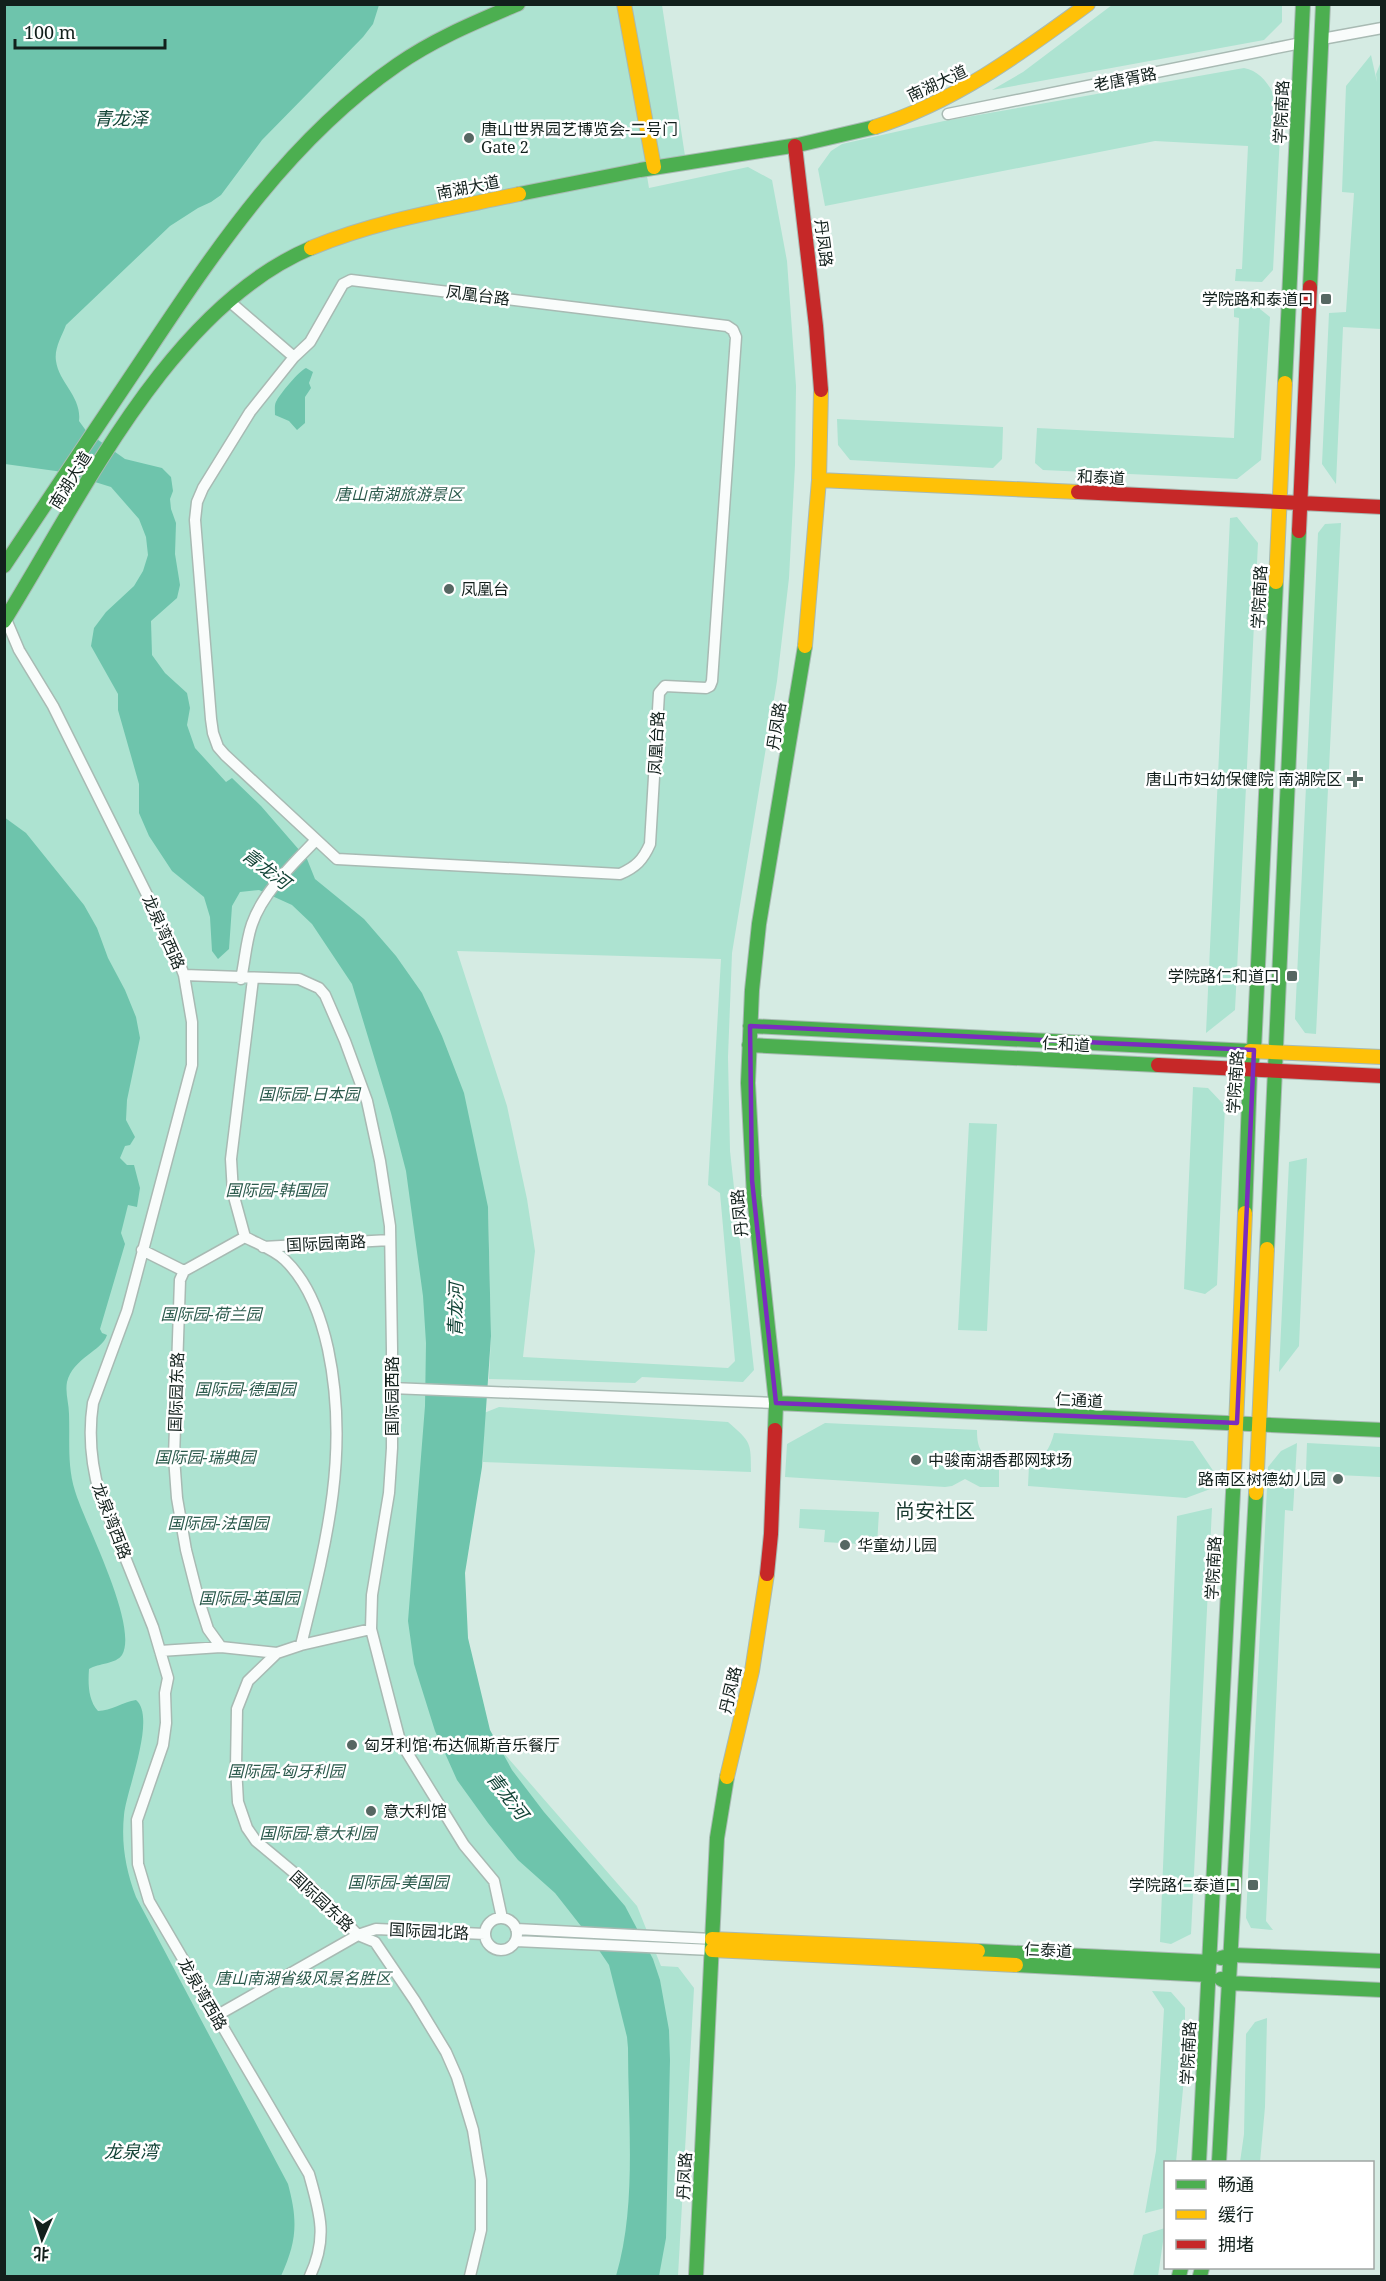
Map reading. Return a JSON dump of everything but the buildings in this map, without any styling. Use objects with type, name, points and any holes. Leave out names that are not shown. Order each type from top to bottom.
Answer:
[{"type":"main road","name":"南湖大道","points":[[4,566],[226,236],[267,184],[302,145],[337,111],[416,53],[474,22],[518,4]]},
{"type":"main road","points":[[624,4],[657,167]]},
{"type":"main road","points":[[630,4],[657,167]]},
{"type":"main road","name":"南湖大道","points":[[5,619],[155,379],[203,323],[255,280],[291,257],[324,241],[386,221],[657,167],[795,146],[877,126],[954,96],[984,79],[1088,4]]},
{"type":"main road","name":"学院南路","points":[[1198,2161],[1237,1423],[1250,1070],[1254,1050],[1303,4]]},
{"type":"main road","points":[[1220,2161],[1276,1072],[1323,4]]},
{"type":"main road","name":"丹凤路","points":[[696,2277],[717,1838],[722,1800],[752,1671],[771,1534],[776,1403],[752,1180],[748,1083],[754,959],[802,671],[819,480],[821,393],[816,326],[795,146]]},
{"type":"main road","name":"和泰道","points":[[819,480],[1382,507]]},
{"type":"main road","name":"仁和道","points":[[750,1026],[1382,1057]]},
{"type":"main road","name":"仁和道","points":[[749,1045],[1382,1076]]},
{"type":"main road","name":"仁通道","points":[[776,1403],[1382,1430]]},
{"type":"main road","name":"仁泰道","points":[[712,1944],[1209,1968],[1232,1955],[1382,1960]]},
{"type":"main road","name":"仁泰道","points":[[1209,1968],[1229,1983],[1382,1990]]},
{"type":"street","points":[[1322,39],[1382,28]]},
{"type":"street","name":"老唐胥路","points":[[948,114],[1301,44]]},
{"type":"street","name":"凤凰台路","points":[[357,280],[727,327],[733,330],[736,337],[712,681],[710,686],[706,687],[665,686],[659,693],[650,844],[645,856],[635,867],[620,874],[337,859],[316,840],[225,755],[218,747],[213,734],[195,520],[197,502],[202,489],[249,412],[294,357],[310,342],[343,284],[357,280]]},
{"type":"street","points":[[229,301],[294,357]]},
{"type":"street","name":"龙泉湾西路","points":[[5,619],[19,650],[53,706],[174,949],[183,975],[192,1022],[192,1065],[127,1311],[93,1403],[90,1436],[94,1473],[100,1495],[160,1651],[168,1678],[165,1693],[166,1723],[163,1745],[137,1820],[138,1864],[149,1901],[309,2174],[318,2205],[322,2240],[310,2277]]},
{"type":"street","points":[[301,1645],[326,1543],[336,1476],[338,1439],[333,1375],[326,1337],[315,1304],[284,1259],[245,1237],[233,1193],[231,1159],[252,926],[266,898],[316,840]]},
{"type":"street","name":"国际园西路","points":[[183,975],[299,979],[319,988],[325,995],[345,1041],[367,1101],[380,1161],[390,1240],[392,1448],[389,1493],[372,1595],[371,1629],[400,1741],[464,1845],[494,1881],[502,1918]]},
{"type":"street","points":[[142,1250],[184,1271],[245,1237]]},
{"type":"street","name":"国际园南路","points":[[263,1247],[390,1240]]},
{"type":"street","name":"国际园东路","points":[[184,1271],[180,1280],[175,1423],[177,1498],[186,1551],[199,1601],[208,1629],[221,1647]]},
{"type":"street","points":[[391,1388],[776,1403]]},
{"type":"street","name":"国际园东路","points":[[371,1629],[301,1645],[277,1653],[248,1681],[237,1709],[236,1767],[241,1813],[256,1841],[310,1886],[358,1935],[375,1942],[435,2032],[457,2077],[473,2130],[481,2180],[481,2230],[470,2277]]},
{"type":"street","points":[[160,1651],[221,1647],[277,1653]]},
{"type":"street","points":[[502,1918],[510,1922],[516,1935],[509,1948],[495,1949],[487,1943],[485,1934],[488,1924],[502,1918]]},
{"type":"street","name":"国际园北路","points":[[216,2016],[358,1935],[376,1929],[485,1934]]},
{"type":"street","points":[[516,1935],[569,1932],[680,1943]]},
{"type":"street","points":[[516,1935],[573,1943],[712,1944]]},
{"type":"highlighted area","points":[[750,1026],[1254,1050],[1237,1423],[776,1403],[752,1180]]},
{"type":"green space","name":"唐山南湖旅游景区","points":[[5,5],[662,5],[685,156],[645,164],[649,188],[748,167],[772,180],[787,261],[796,386],[795,465],[789,578],[777,681],[732,953],[728,1057],[730,1151],[754,1370],[743,1382],[642,1377],[635,1383],[489,1379],[491,1336],[488,1207],[451,1583],[481,1727],[637,1906],[661,1966],[678,1967],[694,1988],[678,2276],[5,2276]],"holes":[[[457,951],[721,959],[708,1185],[720,1193],[735,1361],[728,1368],[523,1357],[535,1251],[527,1199],[507,1106]]]},
{"type":"green space","points":[[1112,5],[1282,5],[1282,22],[1264,40],[992,90],[1023,72]]},
{"type":"green space","points":[[1371,55],[1377,82],[1376,74],[1382,59],[1381,329],[1343,327],[1336,484],[1322,464],[1329,313],[1346,312],[1354,193],[1342,192],[1346,86]]},
{"type":"green space","points":[[1244,68],[1258,74],[1269,86],[1281,116],[1273,270],[1262,282],[1235,281],[1236,269],[1242,269],[1248,146],[1155,141],[825,206],[818,169],[831,151],[842,144],[944,121]]},
{"type":"green space","points":[[1234,304],[1260,306],[1260,309],[1270,317],[1261,460],[1237,479],[1043,470],[1035,463],[1037,428],[1234,438],[1239,318],[1234,317]]},
{"type":"green space","points":[[837,419],[1003,427],[1002,459],[993,468],[850,460],[838,445]]},
{"type":"green space","points":[[1237,517],[1258,543],[1235,1010],[1206,1033],[1230,518]]},
{"type":"green space","points":[[1341,523],[1316,1034],[1305,1033],[1295,1019],[1318,533],[1325,524]]},
{"type":"green space","points":[[1193,1087],[1208,1088],[1225,1106],[1217,1285],[1205,1294],[1184,1289]]},
{"type":"green space","points":[[969,1123],[997,1124],[987,1331],[958,1330]]},
{"type":"green space","points":[[1307,1158],[1299,1346],[1279,1372],[1289,1162]]},
{"type":"green space","points":[[499,1407],[728,1422],[748,1443],[751,1454],[751,1472],[483,1462],[484,1413]]},
{"type":"green space","points":[[825,1423],[977,1430],[981,1451],[999,1463],[999,1487],[980,1487],[965,1479],[945,1487],[785,1477],[787,1444]]},
{"type":"green space","points":[[1054,1433],[1193,1441],[1214,1472],[1213,1488],[1186,1498],[1028,1486],[1029,1465],[1046,1452]]},
{"type":"green space","points":[[1297,1443],[1293,1511],[1285,1510],[1266,1921],[1273,1930],[1251,1928],[1246,1918],[1268,1467],[1281,1451]]},
{"type":"green space","points":[[1307,1443],[1381,1447],[1380,1477],[1338,1475],[1337,1472],[1325,1471],[1325,1475],[1309,1474],[1309,1471],[1306,1471]]},
{"type":"green space","points":[[1212,1508],[1191,1934],[1171,1944],[1160,1942],[1177,1516]]},
{"type":"green space","points":[[800,1509],[879,1512],[877,1545],[824,1542],[825,1530],[799,1528]]},
{"type":"green space","points":[[1152,1991],[1171,1992],[1185,2008],[1188,2037],[1176,2161],[1164,2161],[1164,2208],[1145,2213],[1156,2151],[1164,2009]]},
{"type":"green space","points":[[1267,2018],[1265,2107],[1260,2161],[1240,2161],[1244,2134],[1246,2034],[1255,2022]]},
{"type":"green space","points":[[1164,2228],[1158,2276],[1133,2276],[1143,2235]]},
{"type":"water","points":[[5,5],[379,5],[373,24],[363,37],[262,140],[221,195],[170,226],[66,325],[57,347],[56,361],[61,376],[74,397],[79,412],[79,421],[87,432],[125,459],[162,468],[171,477],[173,491],[170,499],[176,523],[175,554],[180,585],[177,598],[151,621],[152,655],[165,673],[187,693],[190,708],[187,725],[195,748],[226,782],[232,778],[261,806],[307,859],[315,879],[364,919],[396,956],[422,993],[464,1093],[488,1207],[491,1336],[482,1467],[465,1573],[468,1638],[490,1730],[512,1770],[544,1812],[625,1906],[653,1959],[660,1980],[669,2030],[670,2060],[666,2238],[659,2276],[616,2276],[627,2221],[630,2134],[627,2037],[609,1965],[555,1893],[518,1860],[457,1780],[435,1731],[414,1664],[408,1621],[425,1406],[426,1343],[423,1296],[406,1171],[352,984],[312,924],[292,905],[259,890],[240,892],[232,906],[229,949],[218,959],[212,951],[210,917],[204,897],[172,871],[149,836],[139,813],[139,784],[118,710],[118,694],[91,646],[94,628],[106,612],[134,586],[143,571],[148,555],[146,537],[139,519],[111,487],[63,472],[5,464]]},
{"type":"water","points":[[306,368],[313,372],[309,383],[311,388],[305,397],[305,423],[297,430],[289,421],[275,415],[275,405],[286,388]]},
{"type":"water","name":"龙泉湾","points":[[4,817],[26,833],[84,905],[125,990],[136,1017],[140,1038],[127,1100],[126,1120],[135,1137],[130,1145],[125,1146],[120,1158],[127,1165],[134,1165],[140,1188],[137,1207],[128,1205],[121,1233],[125,1244],[100,1329],[107,1335],[99,1346],[75,1367],[67,1382],[72,1481],[109,1574],[123,1622],[125,1641],[122,1655],[119,1658],[89,1669],[89,1691],[98,1711],[108,1710],[136,1700],[142,1709],[142,1738],[124,1815],[123,1837],[129,1877],[136,1897],[288,2184],[294,2231],[290,2252],[281,2276],[5,2276]]},
{"type":"traffic: fast","points":[[4,566],[202,272],[259,196],[290,160],[359,94],[397,65],[440,39],[518,4]]},
{"type":"traffic: fast","points":[[1285,383],[1303,4]]},
{"type":"traffic: fast","points":[[1310,287],[1323,4]]},
{"type":"traffic: fast","points":[[519,194],[640,170],[798,145],[875,127]]},
{"type":"traffic: fast","points":[[4,621],[98,464],[172,359],[214,314],[260,276],[311,248]]},
{"type":"traffic: fast","points":[[1267,1249],[1299,531]]},
{"type":"traffic: fast","points":[[1245,1213],[1250,1070],[1254,1050],[1276,582]]},
{"type":"traffic: fast","points":[[775,1430],[776,1403],[754,1196],[748,1083],[752,990],[759,924],[805,646]]},
{"type":"traffic: fast","points":[[750,1026],[1250,1051]]},
{"type":"traffic: fast","points":[[749,1045],[1158,1065]]},
{"type":"traffic: fast","points":[[776,1403],[1382,1430]]},
{"type":"traffic: fast","points":[[1199,2161],[1234,1473]]},
{"type":"traffic: fast","points":[[1219,2161],[1256,1493]]},
{"type":"traffic: fast","points":[[696,2276],[717,1838],[727,1777]]},
{"type":"traffic: fast","points":[[978,1951],[1210,1962]]},
{"type":"traffic: fast","points":[[1221,1958],[1232,1955],[1382,1961]]},
{"type":"traffic: fast","points":[[1016,1965],[1209,1975]]},
{"type":"traffic: fast","points":[[1221,1979],[1229,1983],[1382,1990]]},
{"type":"traffic: fast","points":[[1179,2276],[1181,2269]]},
{"type":"traffic: fast","points":[[1200,2276],[1202,2269]]},
{"type":"traffic: slow","points":[[624,4],[654,167]]},
{"type":"traffic: slow","points":[[875,127],[904,117],[960,90],[1012,58],[1088,4]]},
{"type":"traffic: slow","points":[[311,248],[388,223],[519,194]]},
{"type":"traffic: slow","points":[[1276,582],[1285,383]]},
{"type":"traffic: slow","points":[[805,646],[819,480],[821,390]]},
{"type":"traffic: slow","points":[[819,480],[1078,492]]},
{"type":"traffic: slow","points":[[1250,1051],[1382,1057]]},
{"type":"traffic: slow","points":[[1234,1473],[1245,1213]]},
{"type":"traffic: slow","points":[[1256,1493],[1267,1249]]},
{"type":"traffic: slow","points":[[727,1777],[752,1671],[767,1574]]},
{"type":"traffic: slow","points":[[712,1939],[978,1951]]},
{"type":"traffic: slow","points":[[712,1950],[1016,1965]]},
{"type":"traffic: jam","points":[[795,146],[816,326],[821,390]]},
{"type":"traffic: jam","points":[[1299,531],[1310,287]]},
{"type":"traffic: jam","points":[[1078,492],[1382,507]]},
{"type":"traffic: jam","points":[[1158,1065],[1382,1076]]},
{"type":"traffic: jam","points":[[767,1574],[775,1430]]},
{"type":"place","name":"唐山世界园艺博览会-二号门 Gate 2","points":[[469,138]]},
{"type":"place","name":"学院路和泰道口","points":[[1326,299]]},
{"type":"place","name":"凤凰台","points":[[449,589]]},
{"type":"place","name":"唐山市妇幼保健院 南湖院区","points":[[1355,779]]},
{"type":"place","name":"学院路仁和道口","points":[[1292,976]]},
{"type":"place","name":"中骏南湖香郡网球场","points":[[916,1460]]},
{"type":"place","name":"路南区树德幼儿园","points":[[1338,1479]]},
{"type":"place","name":"华童幼儿园","points":[[845,1545]]},
{"type":"place","name":"匈牙利馆·布达佩斯音乐餐厅","points":[[352,1745]]},
{"type":"place","name":"意大利馆","points":[[371,1811]]},
{"type":"place","name":"学院路仁泰道口","points":[[1253,1885]]},
{"type":"district","name":"尚安社区","points":[[935,1511]]},
{"type":"water label","name":"青龙泽","points":[[121,119]]},
{"type":"water label","name":"青龙河","points":[[266,869]]},
{"type":"water label","name":"青龙河","points":[[456,1310]]},
{"type":"water label","name":"青龙河","points":[[507,1796]]},
{"type":"park label","name":"国际园-日本园","points":[[309,1094]]},
{"type":"park label","name":"国际园-韩国园","points":[[276,1190]]},
{"type":"park label","name":"国际园-荷兰园","points":[[211,1314]]},
{"type":"park label","name":"国际园-德国园","points":[[245,1389]]},
{"type":"park label","name":"国际园-瑞典园","points":[[205,1457]]},
{"type":"park label","name":"国际园-法国园","points":[[218,1523]]},
{"type":"park label","name":"国际园-英国园","points":[[249,1598]]},
{"type":"park label","name":"国际园-匈牙利园","points":[[286,1771]]},
{"type":"park label","name":"国际园-意大利园","points":[[318,1833]]},
{"type":"park label","name":"国际园-美国园","points":[[398,1882]]},
{"type":"park label","name":"唐山南湖省级风景名胜区","points":[[303,1978]]}]
